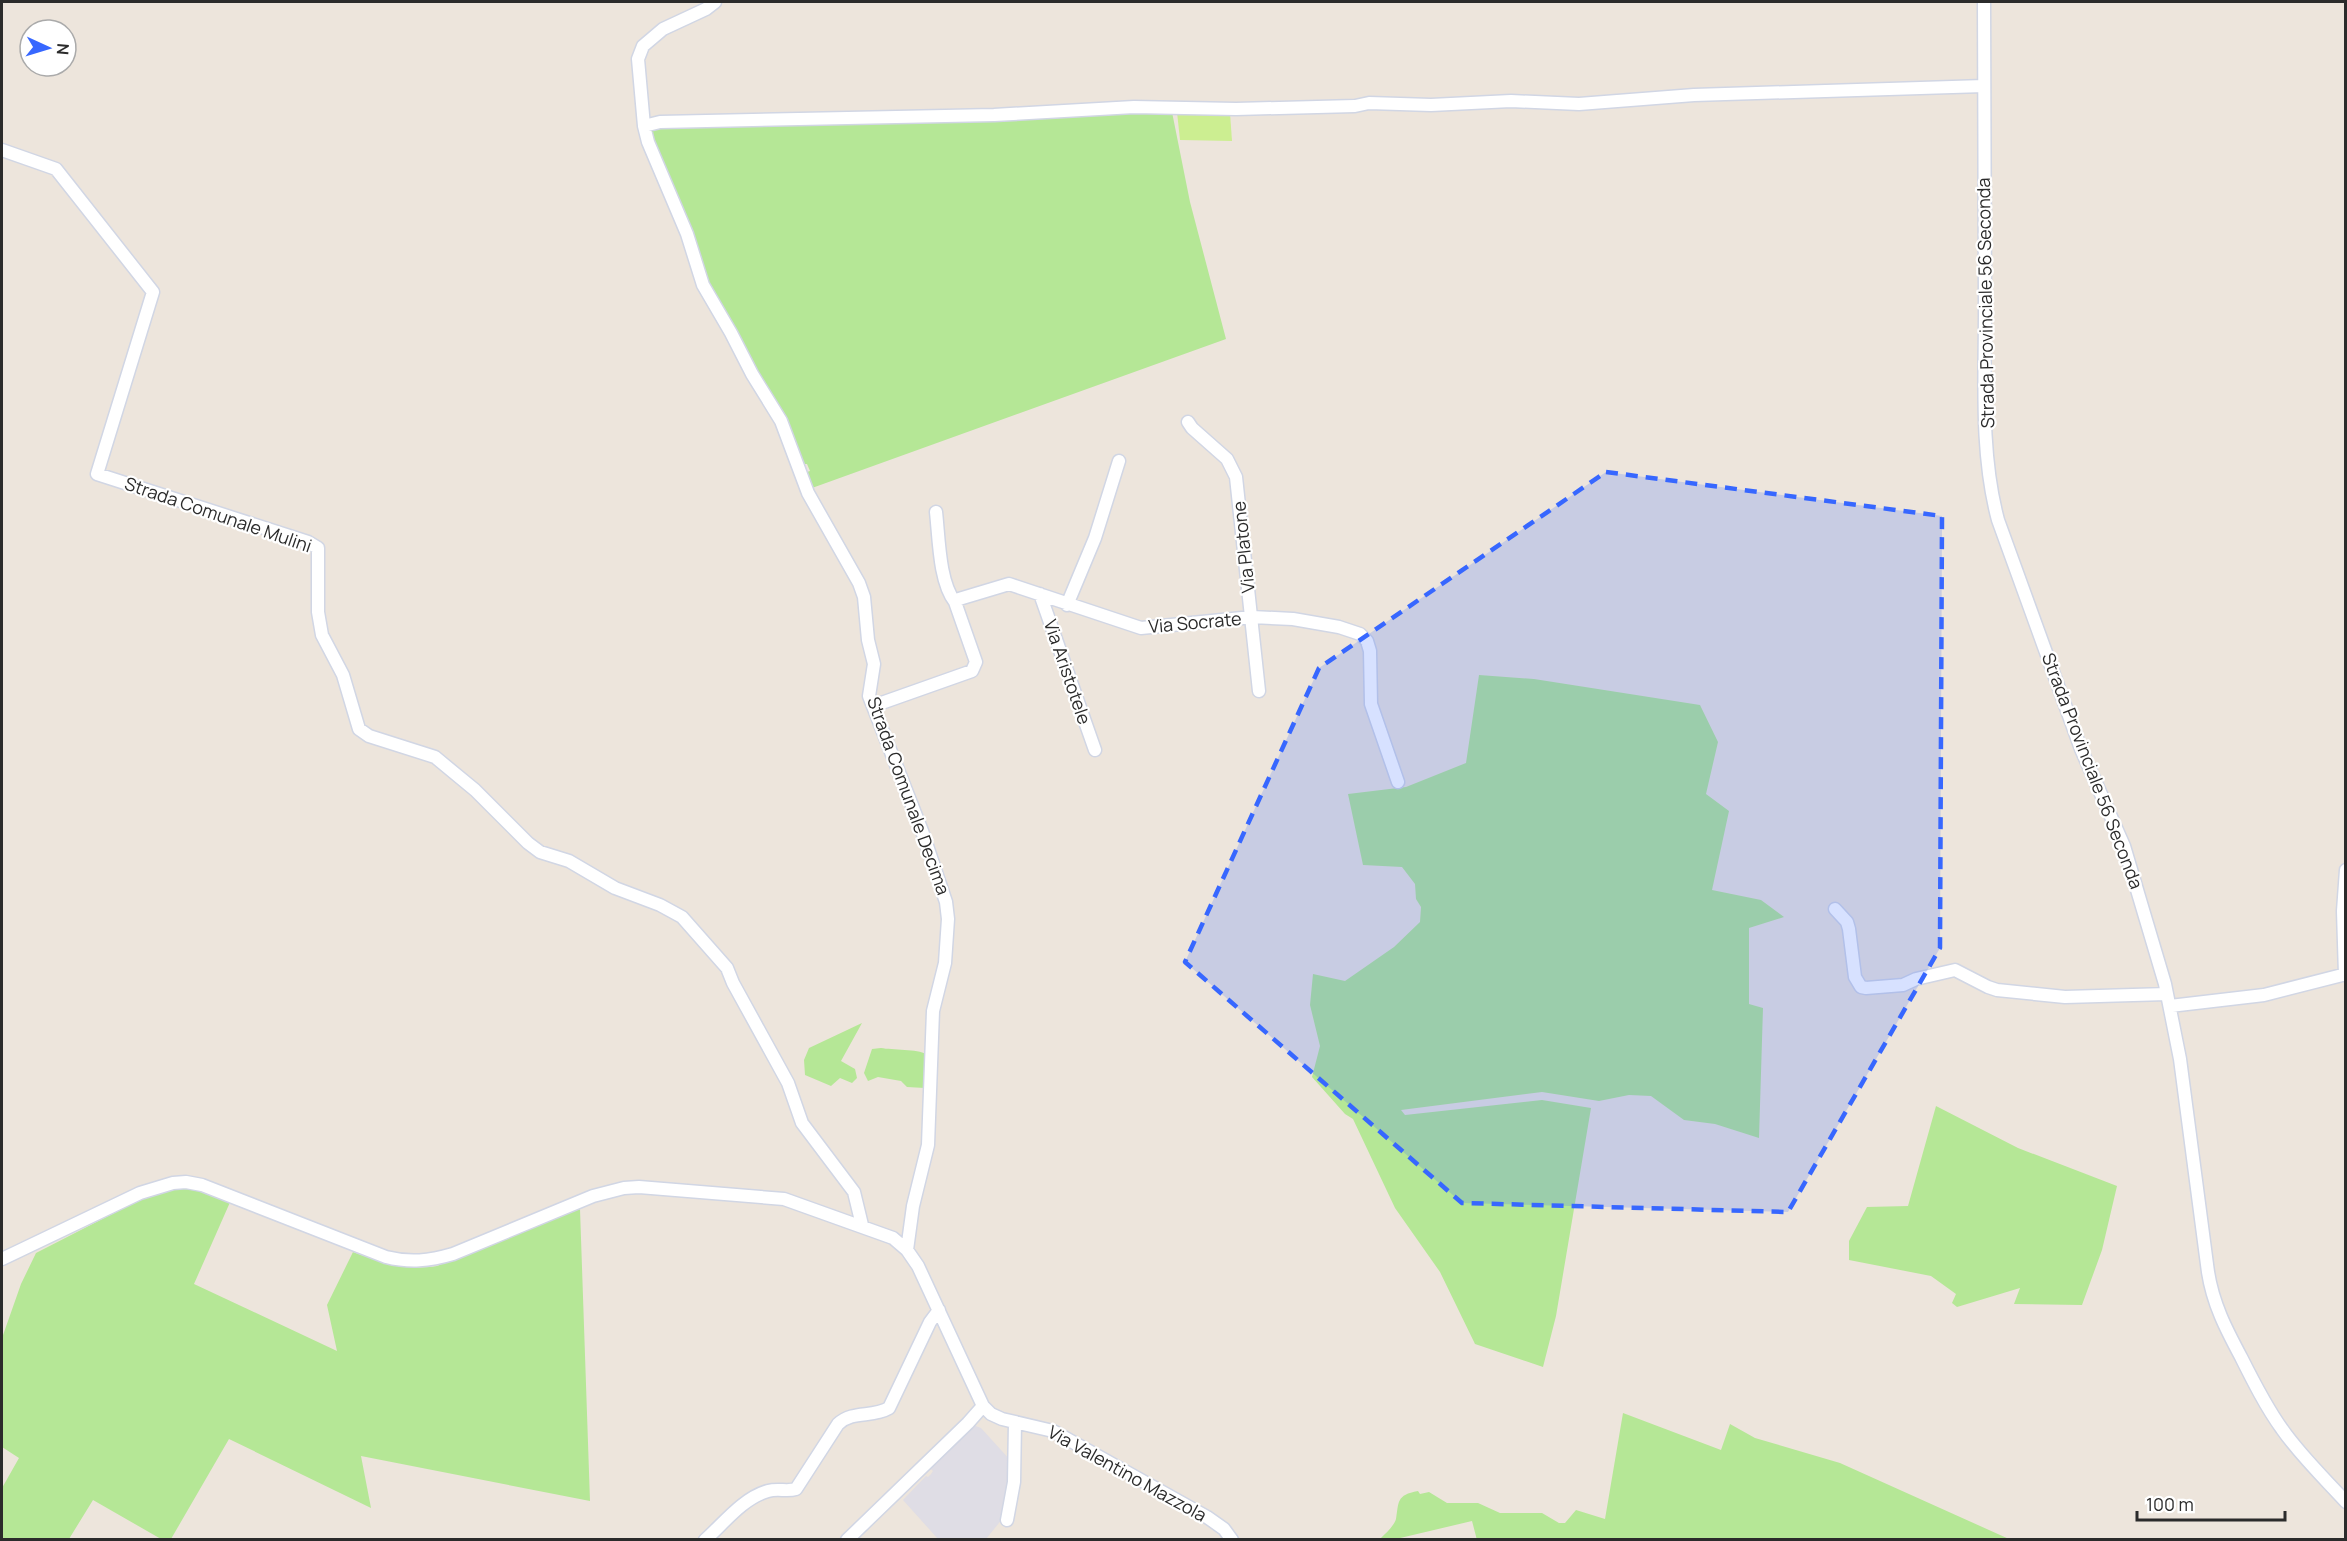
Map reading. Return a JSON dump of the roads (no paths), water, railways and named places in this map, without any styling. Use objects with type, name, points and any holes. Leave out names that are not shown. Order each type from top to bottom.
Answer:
[{"type":"street","name":"Strada Comunale Decima","points":[[715,2],[706,9],[663,29],[643,46],[638,59],[644,126],[648,142],[687,234],[703,285],[781,421],[808,493],[859,583],[864,597],[868,640],[874,664],[869,696],[893,755],[946,902],[948,919],[945,963],[933,1011],[928,1144],[913,1206],[907,1250]]},
{"type":"street","name":"Strada Provinciale 56 Seconda","points":[[1984,2],[1985,381],[1989,471],[1998,520],[2081,749],[2124,846],[2169,1000],[2186,1101],[2208,1272],[2219,1317],[2281,1428],[2345,1501]]},
{"type":"street","points":[[644,126],[660,122],[994,115],[1134,107],[1236,109],[1355,106],[1369,103],[1431,105],[1511,101],[1579,104],[1694,95],[1984,86]]},
{"type":"street","name":"Strada Comunale Mulini","points":[[2,150],[56,169],[153,292],[97,474],[297,538],[318,548],[318,612],[322,635],[343,675],[359,729],[369,736],[435,757],[475,790],[540,852],[569,861],[615,888],[660,905],[682,918],[727,968],[788,1083],[802,1124],[854,1192],[862,1225]]},
{"type":"street","name":"Via Platone","points":[[1188,422],[1227,459],[1236,477],[1259,691]]},
{"type":"street","points":[[1067,605],[1095,538],[1119,461]]},
{"type":"street","points":[[873,706],[975,668],[976,662],[955,602],[950,595],[939,546],[936,512]]},
{"type":"street","name":"Via Socrate","points":[[955,602],[958,598],[1009,584],[1141,628],[1252,617],[1293,619],[1340,627],[1360,634],[1367,641],[1370,651],[1371,704],[1398,782]]},
{"type":"street","name":"Via Aristotele","points":[[1040,594],[1095,750]]},
{"type":"street","points":[[1835,909],[1847,922],[1855,977],[1861,987],[1903,985],[1916,979],[1954,970],[1997,990],[2065,997],[2169,1000],[2264,995],[2345,974],[2343,911],[2346,870]]},
{"type":"street","points":[[2,1259],[140,1193],[157,1186],[186,1182],[222,1191],[386,1257],[404,1261],[433,1260],[453,1254],[593,1196],[624,1188],[651,1188],[784,1199],[862,1225],[893,1238],[907,1250],[918,1266],[983,1406],[847,1539]]},
{"type":"street","points":[[705,1539],[749,1500],[775,1490],[796,1489],[838,1424],[845,1418],[855,1414],[880,1413],[889,1408],[930,1322],[939,1310]]},
{"type":"street","name":"Via Valentino Mazzola","points":[[983,1406],[991,1414],[1041,1427],[1067,1438],[1207,1517],[1224,1529],[1232,1539]]},
{"type":"street","points":[[1007,1520],[1014,1482],[1015,1422]]}]
